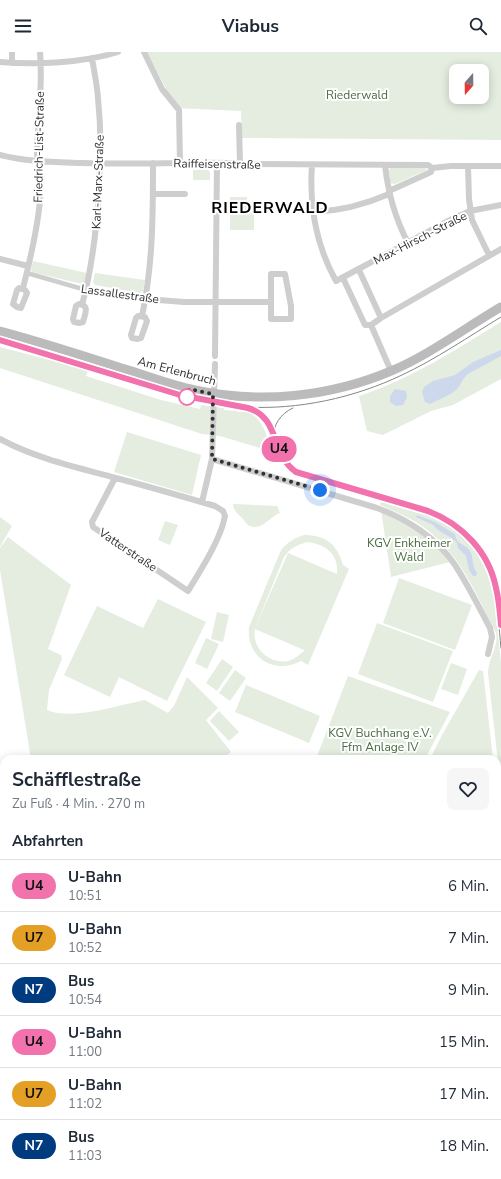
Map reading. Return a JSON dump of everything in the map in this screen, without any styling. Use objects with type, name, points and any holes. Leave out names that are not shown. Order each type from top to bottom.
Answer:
[{"type":"main road","name":"Am Erlenbruch","points":[[0,332],[51,346],[172,384],[213,394],[259,397],[306,394],[356,384],[391,371],[420,356],[501,307]]},
{"type":"street","points":[[12,52],[12,63]]},
{"type":"street","name":"Friedrich-List-Straße","points":[[23,288],[33,241],[40,191],[41,170],[37,155],[41,62],[40,52]]},
{"type":"street","points":[[0,62],[41,62],[92,58],[118,52]]},
{"type":"street","points":[[144,52],[162,89],[179,110],[180,163]]},
{"type":"street","name":"Karl-Marx-Straße","points":[[82,305],[94,255],[98,219],[100,127],[98,96],[92,58]]},
{"type":"street","points":[[239,125],[240,164]]},
{"type":"street","name":"Raiffeisenstraße","points":[[0,155],[21,160],[39,162],[100,164],[428,164],[432,168],[451,166],[501,166]]},
{"type":"street","points":[[142,316],[151,263],[153,163]]},
{"type":"street","points":[[215,356],[217,163]]},
{"type":"street","points":[[312,165],[311,184],[313,212],[318,238],[332,274],[336,281],[343,278],[365,325],[371,325],[501,248]]},
{"type":"street","points":[[385,165],[389,193],[396,218],[408,243]]},
{"type":"street","points":[[468,166],[470,212],[472,220],[489,255]]},
{"type":"street","name":"Raiffeisenstraße","points":[[389,193],[431,172],[432,168]]},
{"type":"street","points":[[313,212],[342,210],[389,193]]},
{"type":"street","points":[[153,194],[185,194]]},
{"type":"street","name":"Max-Hirsch-Straße","points":[[343,278],[452,219],[470,212],[501,205]]},
{"type":"street","points":[[2,260],[28,266]]},
{"type":"street","points":[[359,270],[381,318]]},
{"type":"street","name":"Lassallestraße","points":[[26,273],[86,290],[146,299],[184,302],[271,302]]},
{"type":"street","points":[[271,274],[285,274],[291,306],[291,319],[271,318],[271,302],[271,274]]},
{"type":"street","points":[[371,325],[391,371]]},
{"type":"street","points":[[0,439],[52,460],[202,502],[212,459],[215,364]]},
{"type":"street","points":[[212,459],[377,508],[397,516],[416,527],[433,540],[455,565],[490,628],[492,637],[488,654]]},
{"type":"street","name":"Vatterstraße","points":[[115,478],[92,522],[93,527],[188,591],[211,551],[224,519],[223,511],[202,502]]},
{"type":"green space","name":"Riederwald","points":[[147,52],[501,52],[501,140],[242,138],[241,111],[176,108]]},
{"type":"green space","points":[[391,167],[425,167],[427,170],[395,184],[390,183],[389,170]]},
{"type":"green space","points":[[207,169],[210,172],[210,180],[193,180],[193,170]]},
{"type":"green space","points":[[230,197],[247,197],[247,213],[254,213],[254,230],[230,230]]},
{"type":"green space","points":[[33,261],[87,273],[85,282],[82,284],[32,272],[31,269]]},
{"type":"green space","points":[[95,273],[145,280],[143,291],[140,293],[95,285],[93,282]]},
{"type":"green space","points":[[501,322],[501,379],[453,405],[431,411],[383,435],[367,431],[359,396],[415,372]]},
{"type":"green space","points":[[0,347],[88,370],[86,376],[161,400],[200,409],[201,405],[224,408],[224,410],[237,412],[247,412],[257,418],[267,435],[273,452],[220,436],[202,434],[0,368]]},
{"type":"green space","points":[[127,432],[201,455],[192,495],[114,472]]},
{"type":"green space","points":[[381,502],[428,516],[445,524],[457,532],[470,544],[487,572],[494,598],[501,663],[501,755],[497,755],[488,673],[488,668],[497,638],[496,633],[467,577],[449,551],[438,539],[421,525],[380,505]]},
{"type":"green space","points":[[233,504],[277,506],[280,513],[261,526],[253,527],[248,525],[237,513]]},
{"type":"green space","name":"KGV Enkheimer Wald","points":[[381,510],[398,518],[429,539],[450,562],[391,577]]},
{"type":"green space","points":[[0,517],[12,526],[0,547]]},
{"type":"green space","points":[[165,521],[178,525],[170,545],[158,540]]},
{"type":"green space","points":[[312,535],[330,542],[341,558],[343,565],[349,569],[308,665],[301,661],[291,665],[272,665],[257,655],[252,647],[249,638],[249,627],[281,550],[291,541],[300,536]],"holes":[[[307,542],[320,545],[330,551],[336,561],[337,574],[288,553],[255,628],[284,557],[289,551],[294,547]],[[255,629],[304,650],[304,651],[288,661],[281,662],[274,660],[268,657],[259,648],[254,636]]]},
{"type":"green space","points":[[8,537],[71,585],[48,649],[61,655],[62,659],[49,690],[47,710],[57,713],[82,713],[145,700],[168,713],[174,706],[187,677],[218,708],[206,720],[231,752],[227,755],[30,755],[0,570],[0,548]]},
{"type":"green space","points":[[399,578],[472,605],[455,650],[383,623]]},
{"type":"green space","points":[[158,599],[206,622],[167,701],[119,677],[110,697],[64,675],[97,606],[143,628]]},
{"type":"green space","points":[[217,612],[229,615],[223,642],[211,639]]},
{"type":"green space","points":[[377,623],[453,651],[433,702],[358,674]]},
{"type":"green space","points":[[206,638],[219,644],[207,669],[195,663]]},
{"type":"green space","points":[[222,659],[233,667],[217,691],[206,683]]},
{"type":"green space","points":[[451,663],[467,669],[458,695],[441,689]]},
{"type":"green space","points":[[235,670],[246,678],[230,701],[219,693]]},
{"type":"green space","points":[[479,670],[483,671],[493,755],[432,755]]},
{"type":"green space","name":"KGV Buchhang e.V. Ffm Anlage IV","points":[[348,676],[450,712],[427,755],[318,755]]},
{"type":"green space","points":[[246,685],[320,716],[309,743],[235,712]]},
{"type":"green space","points":[[219,711],[239,732],[229,741],[210,721]]},
{"type":"water","points":[[501,350],[501,356],[468,374],[454,392],[430,404],[425,402],[422,392],[424,387],[433,381],[455,375],[473,362]]},
{"type":"water","points":[[395,389],[406,391],[407,397],[403,405],[396,406],[390,402],[390,396]]},
{"type":"water","points":[[417,515],[435,522],[455,534],[457,541],[470,551],[477,573],[476,576],[473,576],[469,570],[466,556],[458,548],[457,543],[433,525],[416,517]]},
{"type":"tram line","points":[[246,407],[306,404],[326,401],[365,390],[415,369],[501,317]]},
{"type":"tram line","points":[[0,342],[177,397],[251,412],[259,417],[265,424],[280,460],[293,474],[425,513],[449,525],[469,541],[484,562],[493,587],[496,602],[501,648]]},
{"type":"tram line","points":[[273,439],[274,429],[278,420],[284,413],[293,408]]},
{"type":"metro line","name":"U4","points":[[0,340],[180,395],[257,411],[264,416],[269,424],[285,462],[296,472],[428,511],[442,517],[464,532],[478,547],[493,576],[501,625]]},
{"type":"district","name":"RIEDERWALD","points":[[270,207]]},
{"type":"route","points":[[187,397],[189,389],[213,394],[212,459],[320,490]]}]
